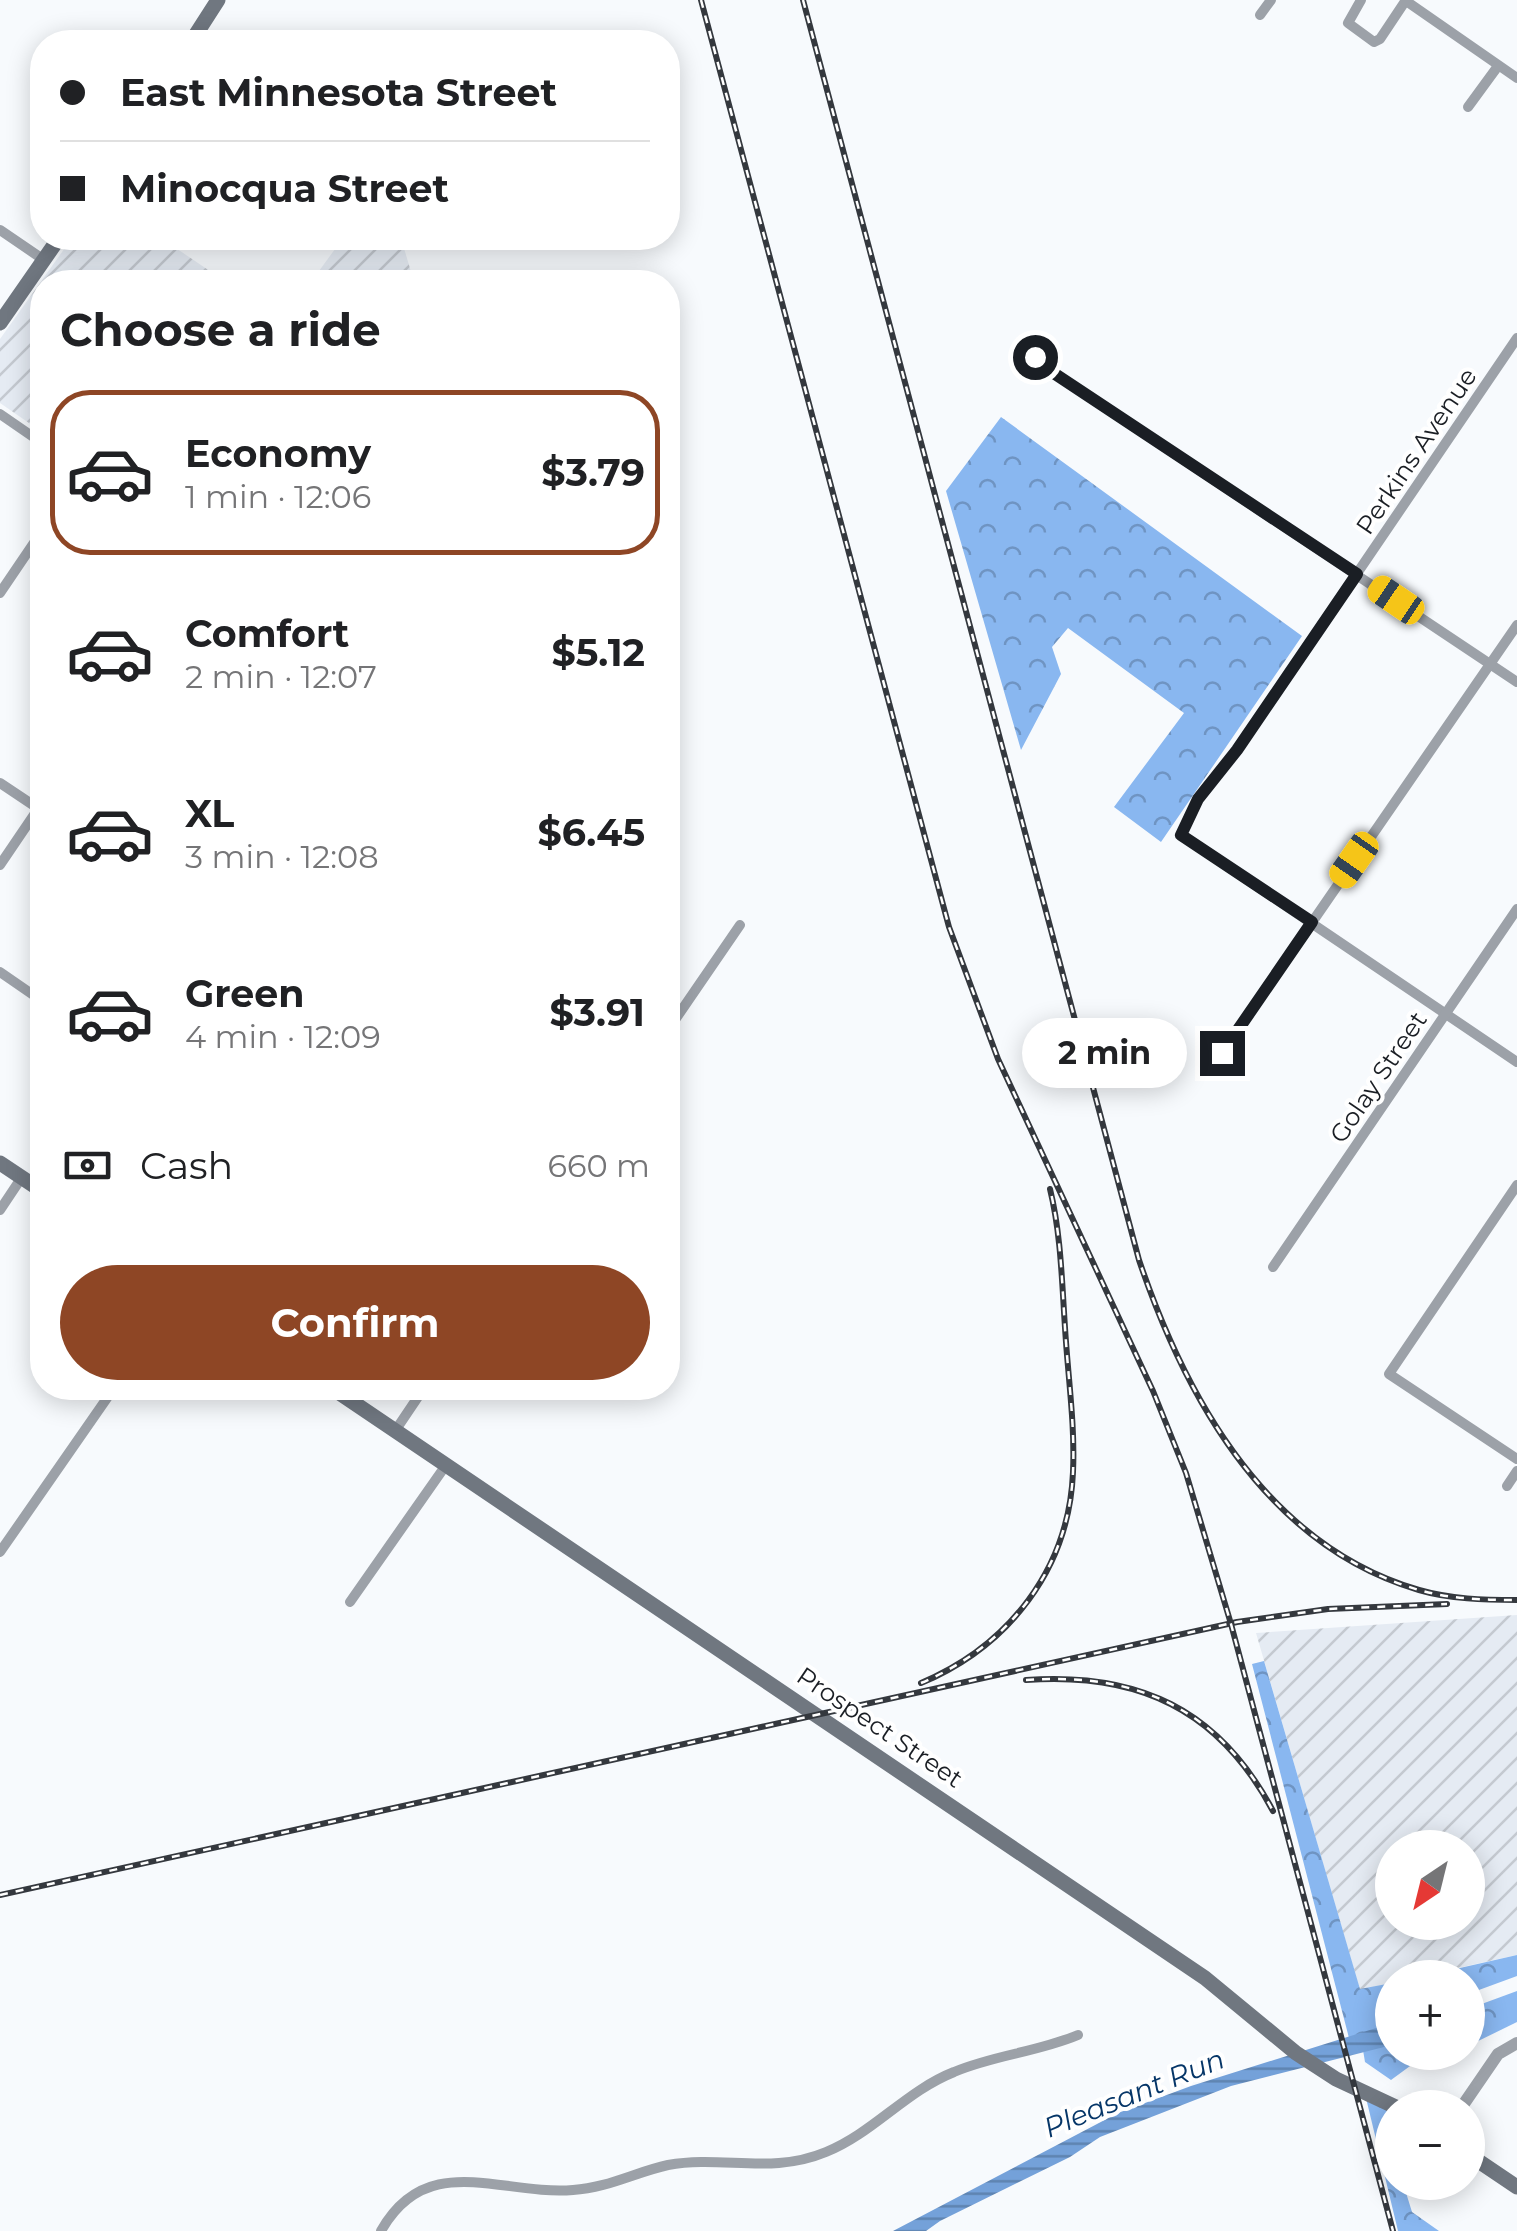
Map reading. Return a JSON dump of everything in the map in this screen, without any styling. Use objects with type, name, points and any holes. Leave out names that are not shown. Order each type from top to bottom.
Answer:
[{"type":"main road","points":[[199,30],[218,0]]},
{"type":"main road","points":[[37,270],[51,250]]},
{"type":"main road","points":[[0,323],[30,280]]},
{"type":"main road","points":[[0,1163],[30,1184]]},
{"type":"main road","name":"Prospect Street","points":[[350,1400],[1206,1978],[1296,2053],[1375,2097]]},
{"type":"main road","points":[[1485,2165],[1517,2187]]},
{"type":"street","points":[[1260,15],[1271,0]]},
{"type":"street","points":[[1361,0],[1348,23],[1374,42],[1406,1],[1517,78]]},
{"type":"street","points":[[1468,107],[1498,66]]},
{"type":"street","points":[[0,230],[44,260]]},
{"type":"street","name":"Perkins Avenue","points":[[1312,922],[1181,835],[1198,799],[1237,750],[1517,338]]},
{"type":"street","points":[[1034,345],[1040,364],[1517,682]]},
{"type":"street","points":[[0,414],[30,435]]},
{"type":"street","points":[[0,593],[30,549]]},
{"type":"street","points":[[1222,1053],[1517,625]]},
{"type":"street","points":[[0,783],[30,801]]},
{"type":"street","points":[[0,866],[30,824]]},
{"type":"street","name":"Golay Street","points":[[1273,1267],[1517,909]]},
{"type":"street","points":[[1312,922],[1517,1062]]},
{"type":"street","points":[[680,1012],[740,925]]},
{"type":"street","points":[[0,972],[30,993]]},
{"type":"street","points":[[0,1210],[22,1178]]},
{"type":"street","points":[[1517,1185],[1390,1374],[1517,1459]]},
{"type":"street","points":[[0,1552],[106,1400]]},
{"type":"street","points":[[396,1430],[416,1400]]},
{"type":"street","points":[[350,1602],[446,1464]]},
{"type":"street","points":[[1508,1486],[1517,1472]]},
{"type":"street","points":[[380,2231],[411,2198],[430,2186],[457,2180],[570,2191],[603,2186],[666,2166],[699,2162],[784,2164],[807,2159],[850,2140],[900,2101],[943,2076],[1078,2036]]},
{"type":"street","points":[[1474,2090],[1498,2054],[1517,2044]]},
{"type":"shaded area","points":[[63,250],[179,250],[208,270],[49,270]]},
{"type":"shaded area","points":[[334,250],[405,250],[410,270],[320,270]]},
{"type":"shaded area","points":[[30,297],[30,424],[0,403],[0,339]]},
{"type":"shaded area","points":[[1517,1615],[1517,1955],[1485,1962],[1375,1960],[1375,1987],[1360,1990],[1256,1633]]},
{"type":"shaded area","name":"Pleasant Run","points":[[1375,2028],[1375,2049],[1231,2086],[1100,2137],[1070,2157],[926,2231],[893,2231],[1118,2113]]},
{"type":"green space","points":[[1001,417],[1302,636],[1161,842],[1114,807],[1184,713],[1068,628],[1052,647],[1061,674],[1021,750],[946,491]]},
{"type":"green space","points":[[1264,1661],[1360,1989],[1375,1986],[1375,2029],[1349,2038],[1252,1664]]},
{"type":"green space","points":[[1517,1955],[1517,1976],[1485,1988],[1485,1962]]},
{"type":"green space","points":[[1517,1991],[1517,2022],[1485,2038],[1485,2003]]},
{"type":"green space","points":[[1375,2048],[1375,2069],[1365,2062],[1363,2050]]},
{"type":"green space","points":[[1377,2070],[1405,2070],[1391,2080]]},
{"type":"green space","points":[[1366,2098],[1375,2102],[1375,2135]]},
{"type":"green space","points":[[1391,2200],[1408,2200],[1412,2212],[1439,2231],[1398,2231]]},
{"type":"railway","points":[[701,0],[949,927],[998,1059],[1153,1391],[1186,1473],[1231,1624],[1393,2231]]},
{"type":"railway","points":[[803,0],[1139,1260],[1181,1364],[1240,1461],[1276,1503],[1318,1539],[1366,1569],[1419,1590],[1455,1597],[1517,1600]]},
{"type":"railway","points":[[921,1683],[953,1667],[1007,1626],[1046,1572],[1069,1507],[1072,1423],[1059,1245],[1050,1189]]},
{"type":"railway","points":[[0,1895],[1237,1622],[1328,1609],[1447,1604]]},
{"type":"railway","points":[[1026,1680],[1104,1683],[1171,1704],[1227,1746],[1273,1811]]},
{"type":"route","points":[[1035,357],[1040,364],[1357,574],[1237,750],[1198,799],[1181,835],[1312,922],[1222,1053]]}]
